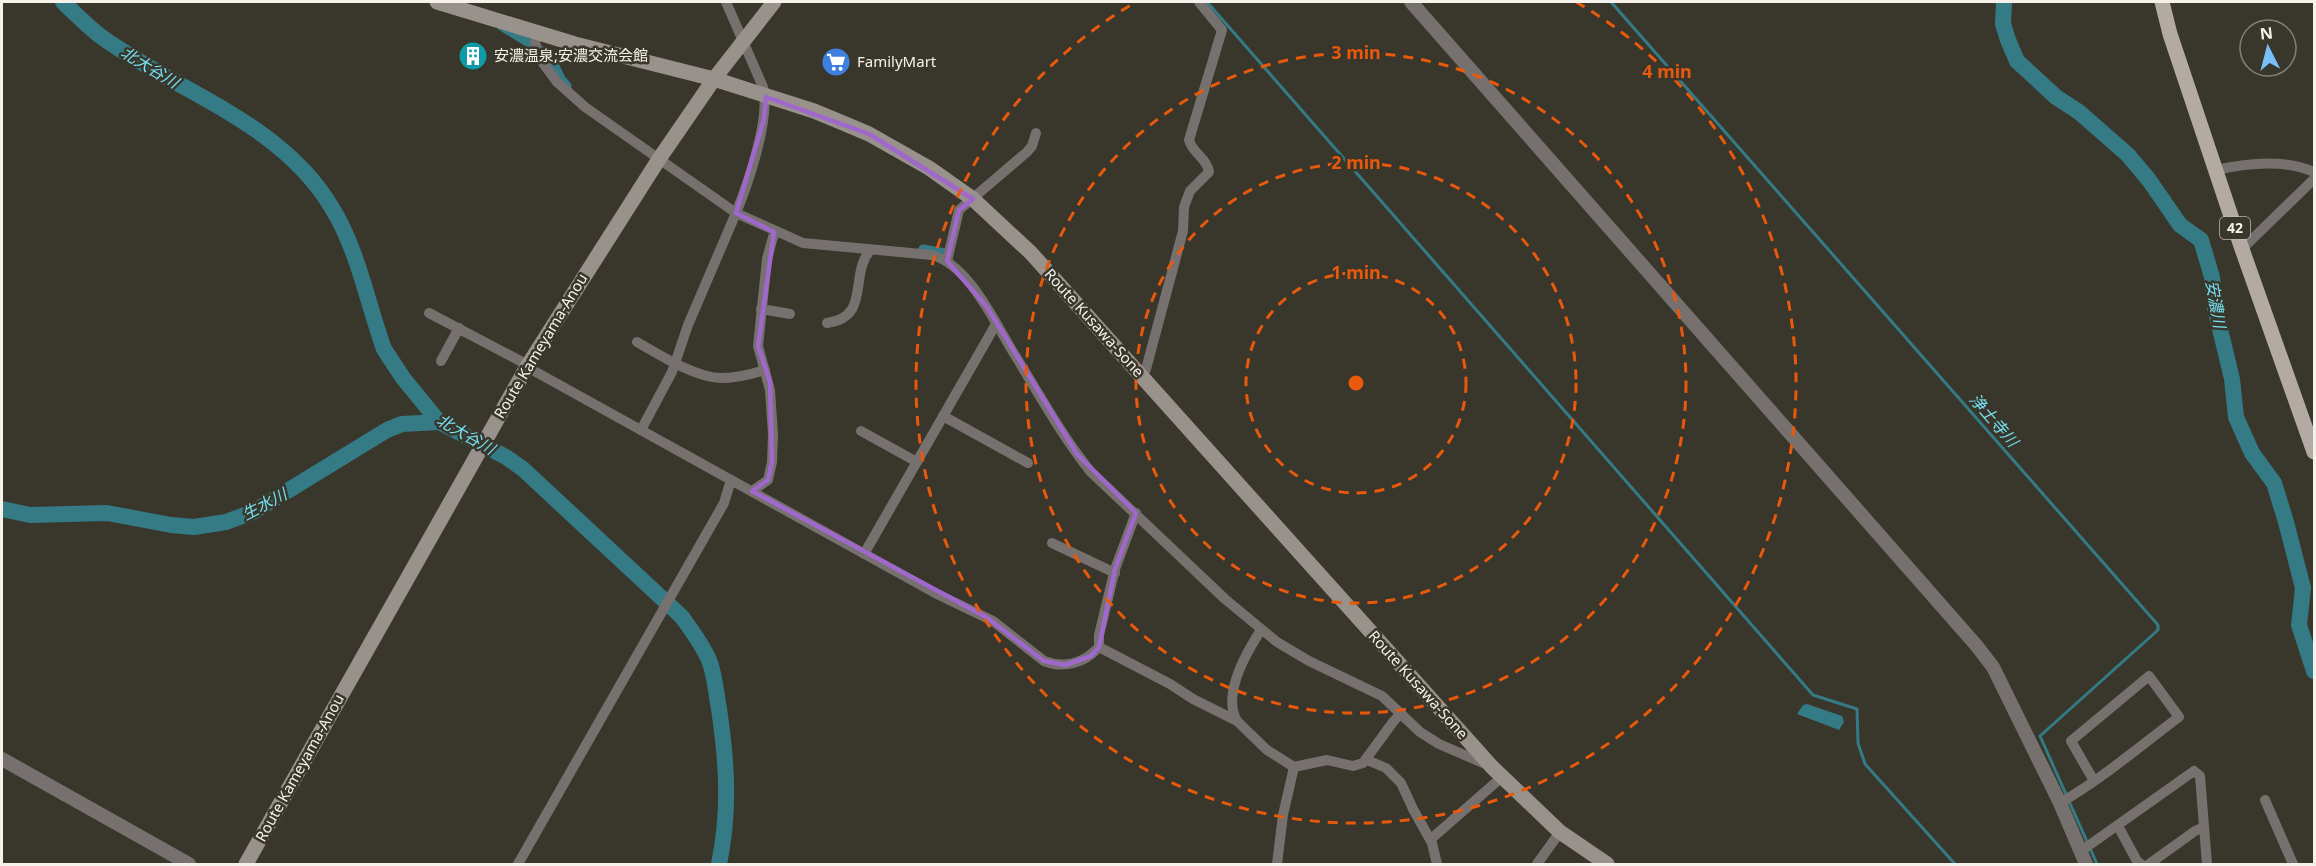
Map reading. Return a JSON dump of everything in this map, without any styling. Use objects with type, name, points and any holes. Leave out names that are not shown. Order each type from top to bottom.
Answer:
[{"type":"main road","name":"Route Kusawa-Sone","points":[[437,2],[536,33],[714,79],[814,111],[869,134],[929,168],[973,199],[1031,252],[1497,772],[1560,832],[1607,864]]},
{"type":"main road","name":"Route Kameyama-Anou","points":[[246,864],[528,366],[659,159],[714,79],[774,2]]},
{"type":"main road","name":"42","points":[[2162,2],[2170,34],[2242,249],[2312,436],[2314,452]]},
{"type":"street","points":[[641,430],[675,364],[688,325],[744,195],[764,119],[766,97],[759,75],[726,2]]},
{"type":"street","points":[[1142,376],[1146,369],[1183,231],[1184,207],[1190,191],[1209,172],[1208,165],[1191,148],[1190,140],[1222,30],[1199,2]]},
{"type":"street","points":[[1411,2],[1976,645],[1993,667],[2060,803],[2083,858],[2118,826],[2194,771],[2200,776],[2207,864]]},
{"type":"street","points":[[536,33],[536,43],[543,63],[557,82],[600,118],[736,213],[802,243],[932,255],[947,261],[968,281],[1077,454],[1091,472],[1225,599],[1261,630],[1293,652],[1382,696],[1420,732],[1439,744],[1497,772],[1431,839]]},
{"type":"street","points":[[947,261],[959,210],[1027,152],[1032,146],[1036,133]]},
{"type":"street","points":[[2216,170],[2279,164],[2307,168],[2314,172]]},
{"type":"street","points":[[2242,249],[2314,179]]},
{"type":"street","points":[[752,491],[768,480],[772,462],[774,434],[770,390],[758,346],[767,259],[776,233]]},
{"type":"street","points":[[828,323],[842,320],[853,309],[860,273],[870,250]]},
{"type":"street","points":[[761,309],[790,314]]},
{"type":"street","points":[[429,313],[935,593],[986,617],[1047,662],[1065,665],[1078,662],[1091,656],[1099,647],[1099,635],[1115,573],[1136,513]]},
{"type":"street","points":[[864,554],[996,324]]},
{"type":"street","points":[[441,362],[459,328]]},
{"type":"street","points":[[637,342],[675,364],[720,378],[765,370]]},
{"type":"street","points":[[943,416],[1028,463]]},
{"type":"street","points":[[861,431],[917,462]]},
{"type":"street","points":[[518,864],[724,502],[731,480]]},
{"type":"street","points":[[1052,543],[1115,573]]},
{"type":"street","points":[[1237,722],[1233,715],[1231,698],[1249,649],[1261,630]]},
{"type":"street","points":[[1099,647],[1237,722],[1267,750],[1294,767],[1327,760],[1356,766],[1367,760],[1401,713]]},
{"type":"street","points":[[2060,803],[2094,781],[2179,717],[2149,676],[2071,741],[2094,781]]},
{"type":"street","points":[[2,759],[189,864]]},
{"type":"street","points":[[1367,760],[1386,768],[1401,783],[1431,839],[1437,864]]},
{"type":"street","points":[[1277,864],[1283,815],[1294,767]]},
{"type":"street","points":[[2265,800],[2293,864]]},
{"type":"street","points":[[2118,826],[2137,861],[2141,864]]},
{"type":"street","points":[[2149,864],[2204,827]]},
{"type":"street","points":[[1537,864],[1560,832]]},
{"type":"highlighted area","points":[[766,97],[869,134],[973,199],[959,210],[947,261],[987,307],[1077,454],[1136,513],[1115,569],[1099,647],[1091,656],[1065,665],[1044,661],[986,617],[752,491],[768,480],[772,462],[770,382],[758,346],[774,232],[736,213],[764,119]]},
{"type":"water","points":[[1807,704],[1842,716],[1844,722],[1839,730],[1797,714],[1803,705]]},
{"type":"waterway","name":"北大谷川","points":[[63,2],[103,38],[133,58],[228,112],[258,131],[286,153],[311,179],[332,208],[349,241],[384,349],[403,378],[439,422],[506,457],[523,469],[682,617],[709,660],[719,709],[726,787],[725,825],[719,864]]},
{"type":"waterway","points":[[1207,2],[1813,695],[1857,709],[1858,743],[1865,764],[1955,864]]},
{"type":"waterway","name":"浄土寺川","points":[[1611,2],[2158,625],[2158,630],[2040,736],[2097,864]]},
{"type":"waterway","name":"安濃川","points":[[2004,2],[2003,24],[2017,61],[2056,97],[2079,112],[2128,155],[2149,180],[2180,225],[2201,240],[2212,277],[2215,308],[2232,379],[2236,417],[2252,453],[2274,483],[2286,522],[2303,588],[2299,625],[2314,671]]},
{"type":"waterway","points":[[501,26],[550,56],[567,86]]},
{"type":"waterway","points":[[923,249],[945,253]]},
{"type":"waterway","name":"生水川","points":[[2,509],[30,515],[107,513],[194,527],[226,522],[253,512],[387,430],[402,424],[439,422]]},
{"type":"place","name":"安濃温泉;安濃交流会館","points":[[473,56]]},
{"type":"place","name":"FamilyMart","points":[[836,62]]}]
